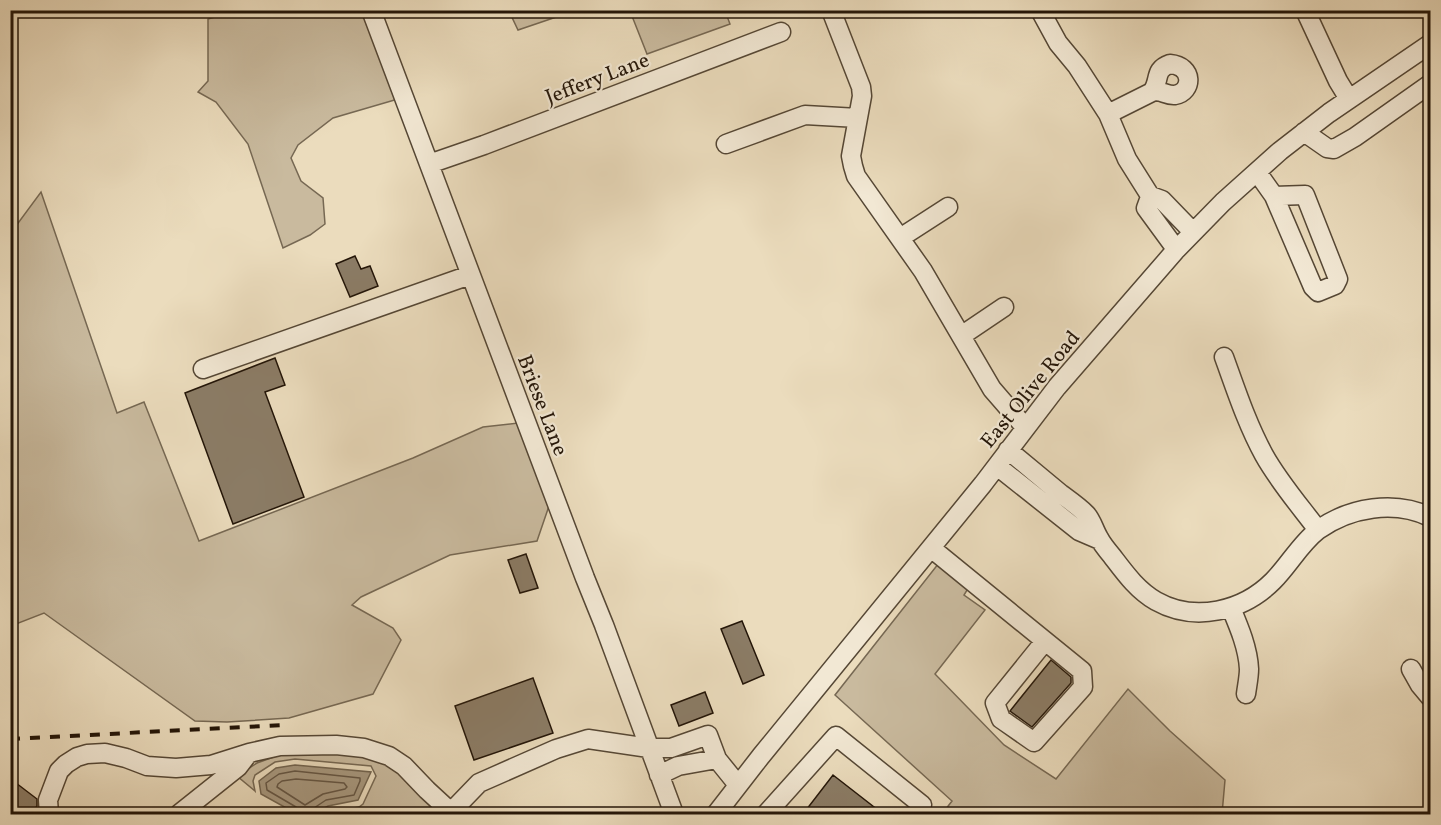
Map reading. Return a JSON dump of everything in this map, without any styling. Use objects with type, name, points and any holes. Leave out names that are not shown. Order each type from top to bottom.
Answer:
[{"type":"street","name":"Briese Lane","points":[[371,10],[674,814]]},
{"type":"street","points":[[831,10],[861,87],[862,96],[851,156],[856,176],[923,271],[992,389],[1025,427]]},
{"type":"street","points":[[1040,10],[1058,43],[1077,66],[1108,114],[1127,159],[1149,194],[1162,200],[1192,232]]},
{"type":"street","points":[[1305,10],[1338,81],[1349,99]]},
{"type":"street","name":"Jeffery Lane","points":[[429,164],[781,32]]},
{"type":"street","name":"East Olive Road","points":[[716,814],[997,466],[1057,387],[1176,249],[1230,196],[1304,132],[1431,44]]},
{"type":"street","points":[[1304,132],[1327,148],[1334,149],[1431,84]]},
{"type":"street","points":[[1108,114],[1152,92]]},
{"type":"street","points":[[726,144],[805,115],[858,118]]},
{"type":"street","points":[[1257,172],[1274,196],[1313,287],[1318,292],[1335,285],[1338,279],[1305,195],[1274,196]]},
{"type":"street","points":[[1149,194],[1146,208],[1176,249]]},
{"type":"street","points":[[900,238],[948,207]]},
{"type":"street","points":[[202,369],[470,274]]},
{"type":"street","points":[[961,336],[1004,307]]},
{"type":"street","points":[[1224,357],[1251,427],[1265,456],[1284,486],[1318,530]]},
{"type":"street","points":[[1008,450],[1087,515],[1100,540],[1129,579],[1141,591],[1171,608],[1199,613],[1231,608],[1254,597],[1275,580],[1304,543],[1318,530],[1336,519],[1354,512],[1391,507],[1407,509],[1431,517]]},
{"type":"street","points":[[997,466],[1079,531],[1100,540]]},
{"type":"street","points":[[931,548],[1082,671],[1083,687],[1034,742],[1001,719],[994,702],[1045,641]]},
{"type":"street","points":[[1231,608],[1242,634],[1248,659],[1246,694]]},
{"type":"street","points":[[1411,669],[1420,685],[1431,697]]},
{"type":"street","points":[[766,814],[836,736],[922,804]]},
{"type":"street","points":[[49,814],[48,800],[59,771],[77,757],[105,753],[147,766],[176,768],[211,765],[280,746],[336,745],[364,748],[389,756],[404,766],[452,813],[479,783],[588,739],[649,748],[671,748],[701,754],[738,785]]},
{"type":"street","points":[[671,748],[678,766]]},
{"type":"street","points":[[179,814],[238,767],[249,753]]},
{"type":"street","points":[[659,775],[701,754]]},
{"type":"shaded area","points":[[365,10],[398,99],[333,118],[298,145],[291,158],[301,181],[323,198],[325,224],[310,235],[283,248],[248,144],[216,102],[198,92],[208,81],[208,19],[235,11]]},
{"type":"shaded area","points":[[509,11],[574,11],[518,30]]},
{"type":"shaded area","points":[[630,11],[725,11],[730,24],[647,54]]},
{"type":"shaded area","points":[[41,192],[117,413],[144,402],[199,541],[413,458],[483,427],[518,423],[550,503],[537,541],[450,555],[361,597],[352,605],[393,628],[401,640],[373,694],[289,718],[227,722],[195,721],[44,613],[11,626],[10,234]]},
{"type":"shaded area","points":[[946,554],[975,577],[964,595],[985,610],[935,674],[1004,745],[1056,779],[1128,689],[1170,731],[1225,780],[1222,814],[942,814],[952,801],[835,695]]},
{"type":"shaded area","points":[[290,751],[379,755],[445,814],[327,814],[359,807],[363,804],[376,776],[371,766],[295,759],[275,762],[255,775],[253,781],[255,791],[237,776],[257,763]]},
{"type":"water","points":[[295,765],[371,772],[358,800],[328,806],[314,814],[297,814],[261,794],[259,781],[276,768]]},
{"type":"building","points":[[355,256],[361,269],[370,266],[378,286],[350,297],[336,264]]},
{"type":"building","points":[[275,358],[285,385],[265,392],[304,497],[233,524],[185,393]]},
{"type":"building","points":[[526,554],[538,588],[520,593],[508,560]]},
{"type":"building","points":[[742,621],[764,675],[743,684],[721,629]]},
{"type":"building","points":[[1051,660],[1071,677],[1071,683],[1032,727],[1010,711]]},
{"type":"building","points":[[533,678],[553,733],[474,760],[455,706]]},
{"type":"building","points":[[705,692],[713,713],[679,726],[671,705]]},
{"type":"building","points":[[833,775],[883,814],[803,814]]},
{"type":"building","points":[[16,783],[37,799],[37,806],[31,814],[10,814],[10,790]]},
{"type":"railway","points":[[10,739],[284,725]]}]
